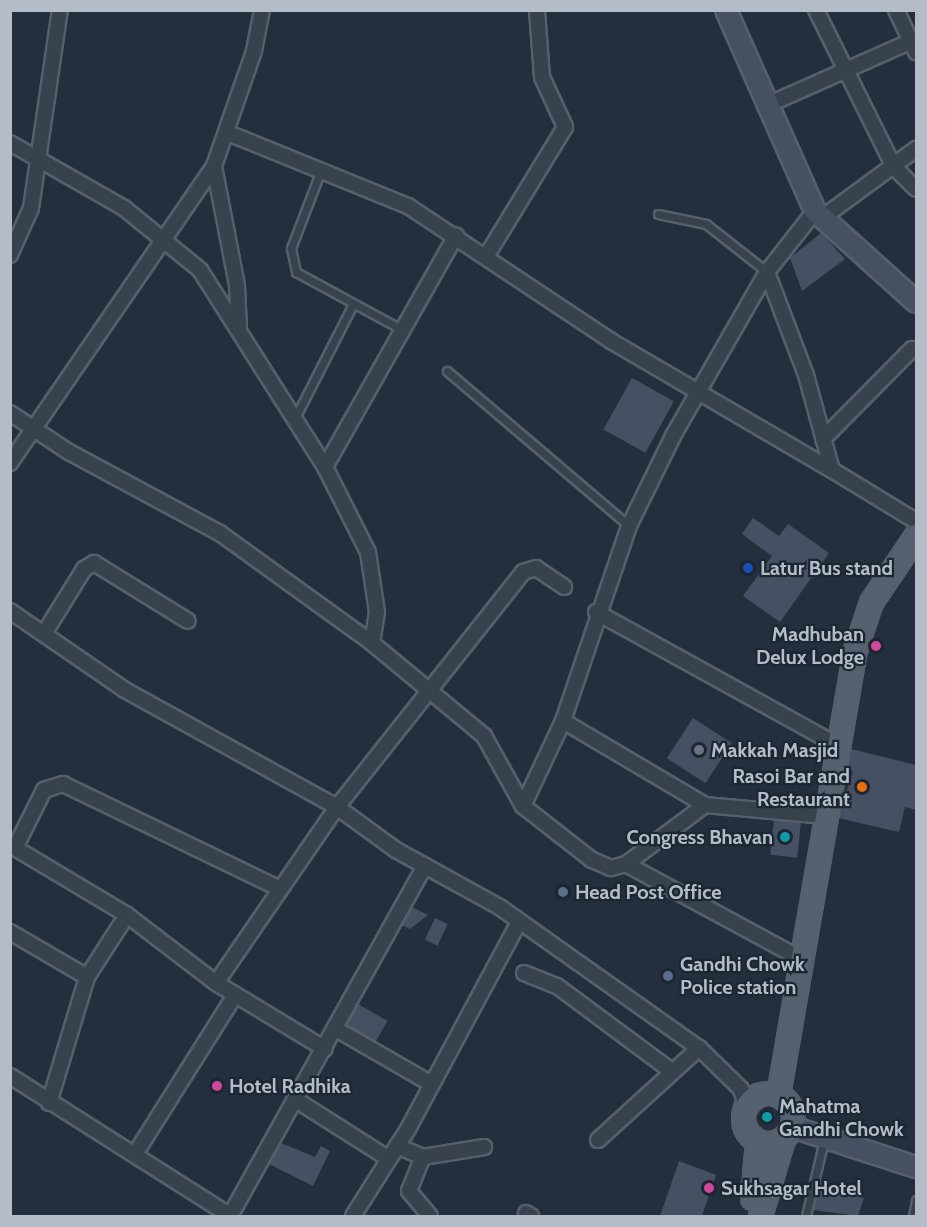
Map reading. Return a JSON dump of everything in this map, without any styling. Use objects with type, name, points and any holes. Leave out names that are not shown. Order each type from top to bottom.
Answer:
[{"type":"main road","points":[[778,1095],[837,745],[861,627],[909,555],[916,535]]},
{"type":"main road","points":[[747,1216],[758,1173],[757,1141],[744,1122],[746,1106],[759,1095],[778,1095],[792,1107],[788,1133],[760,1216]]},
{"type":"main road","points":[[757,1141],[788,1133]]},
{"type":"street","points":[[10,255],[24,233],[40,156],[60,10]]},
{"type":"street","points":[[10,463],[30,427],[166,238],[214,166],[228,133],[262,10]]},
{"type":"street","points":[[487,255],[566,127],[542,77],[537,10]]},
{"type":"street","points":[[726,10],[765,106],[819,215],[915,297]]},
{"type":"street","points":[[816,10],[894,166],[916,189]]},
{"type":"street","points":[[765,106],[915,44],[896,10]]},
{"type":"street","points":[[228,133],[408,206],[487,255],[611,342],[699,390],[916,521]]},
{"type":"street","points":[[10,143],[40,156],[166,238],[200,270],[239,328],[325,467],[368,552],[376,587],[372,643]]},
{"type":"street","points":[[523,806],[563,722],[596,612],[629,526],[699,390],[767,272],[819,215],[916,149]]},
{"type":"street","points":[[214,166],[237,286],[239,328]]},
{"type":"street","points":[[325,467],[456,235]]},
{"type":"street","points":[[767,272],[832,470]]},
{"type":"street","points":[[823,439],[912,349]]},
{"type":"street","points":[[10,413],[30,427],[221,534],[372,643],[484,736],[523,806],[592,860],[611,868],[626,864],[705,805]]},
{"type":"street","points":[[45,632],[84,569],[94,563],[188,621]]},
{"type":"street","points":[[216,983],[278,888],[337,807],[523,572],[536,568],[564,587]]},
{"type":"street","points":[[10,610],[45,632],[125,690],[337,807],[425,866],[519,922],[699,1048],[741,1089],[746,1106]]},
{"type":"street","points":[[596,612],[837,745]]},
{"type":"street","points":[[563,722],[705,805],[825,816]]},
{"type":"street","points":[[278,888],[63,783],[44,790],[13,846],[127,915],[216,983],[325,1049]]},
{"type":"street","points":[[626,864],[801,959]]},
{"type":"street","points":[[10,1076],[49,1103],[135,1154],[231,1216],[425,866]]},
{"type":"street","points":[[49,1103],[87,977],[127,915]]},
{"type":"street","points":[[353,1216],[398,1146],[519,922]]},
{"type":"street","points":[[10,932],[87,977]]},
{"type":"street","points":[[524,973],[557,986],[673,1072]]},
{"type":"street","points":[[135,1154],[235,995]]},
{"type":"street","points":[[336,1029],[430,1083]]},
{"type":"street","points":[[598,1140],[699,1048]]},
{"type":"street","points":[[296,1100],[389,1159]]},
{"type":"street","points":[[788,1133],[824,1139],[916,1167]]},
{"type":"street","points":[[398,1146],[423,1157],[484,1147]]},
{"type":"street","points":[[423,1157],[409,1191],[430,1216]]},
{"type":"lane","points":[[321,169],[298,224],[290,260],[303,279],[403,330]]},
{"type":"lane","points":[[658,214],[706,224],[767,272]]},
{"type":"lane","points":[[295,418],[353,304]]},
{"type":"lane","points":[[447,371],[629,526]]},
{"type":"lane","points":[[806,1216],[824,1139]]},
{"type":"lane","points":[[913,1216],[916,1200]]},
{"type":"building","points":[[821,233],[845,259],[802,291],[790,258]]},
{"type":"building","points":[[632,378],[674,401],[645,453],[603,430]]},
{"type":"building","points":[[753,518],[779,536],[788,524],[829,553],[780,622],[743,596],[772,556],[742,534]]},
{"type":"building","name":"Makkah Masjid","points":[[693,718],[732,743],[705,783],[667,758]]},
{"type":"building","points":[[851,749],[916,765],[916,810],[905,807],[899,832],[838,818],[853,771],[847,770]]},
{"type":"building","name":"Congress Bhavan","points":[[774,820],[801,823],[797,858],[770,855]]},
{"type":"building","points":[[412,907],[428,915],[410,929],[402,925]]},
{"type":"building","points":[[435,918],[448,924],[438,946],[425,940]]},
{"type":"building","points":[[358,1004],[387,1021],[375,1042],[346,1025]]},
{"type":"building","points":[[281,1143],[315,1157],[321,1146],[330,1151],[313,1186],[269,1164]]},
{"type":"building","points":[[679,1161],[716,1175],[702,1216],[660,1216]]},
{"type":"building","points":[[820,1183],[864,1198],[858,1216],[813,1210]]},
{"type":"place","name":"Latur Bus stand","points":[[748,568]]},
{"type":"place","name":"Madhuban Delux Lodge","points":[[876,646]]},
{"type":"place","name":"Makkah Masjid","points":[[699,750]]},
{"type":"place","name":"Rasoi Bar and Restaurant","points":[[862,787]]},
{"type":"place","name":"Congress Bhavan","points":[[785,837]]},
{"type":"place","name":"Head Post Office","points":[[563,892]]},
{"type":"place","name":"Gandhi Chowk Police station","points":[[668,976]]},
{"type":"place","name":"Hotel Radhika","points":[[217,1086]]},
{"type":"place","name":"Mahatma Gandhi Chowk","points":[[767,1117]]},
{"type":"place","name":"Sukhsagar Hotel","points":[[709,1188]]}]
